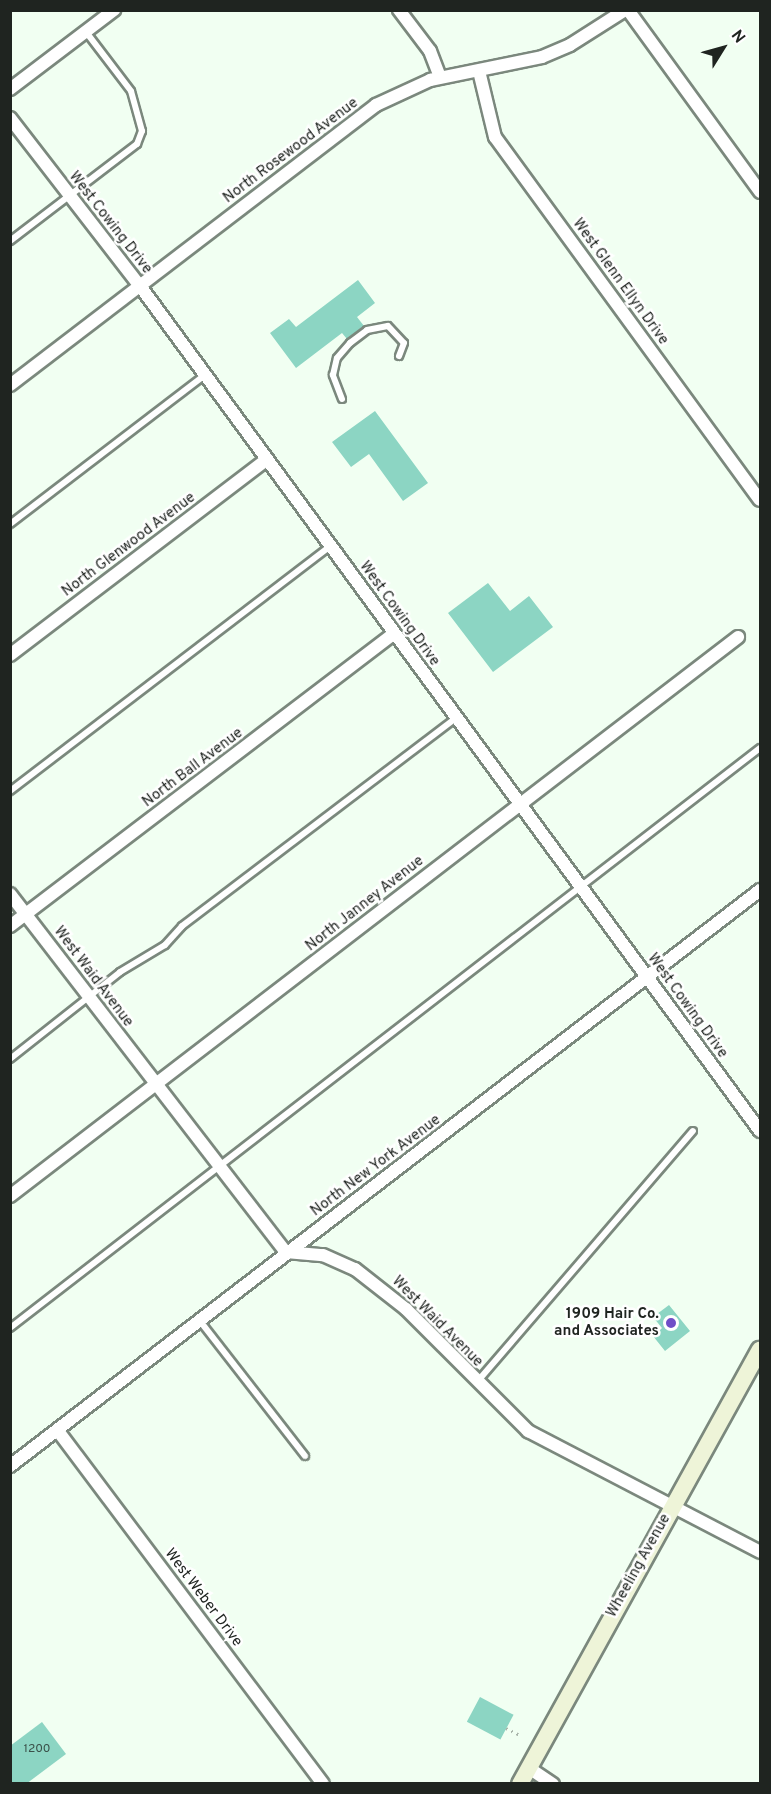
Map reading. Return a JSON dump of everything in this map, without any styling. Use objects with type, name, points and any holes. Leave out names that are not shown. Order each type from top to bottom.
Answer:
[{"type":"main road","name":"Wheeling Avenue","points":[[520,1784],[672,1505],[760,1350]]},
{"type":"street","points":[[10,89],[114,10]]},
{"type":"street","points":[[399,10],[430,51],[441,77]]},
{"type":"street","points":[[626,10],[760,192]]},
{"type":"street","name":"North Rosewood Avenue","points":[[10,385],[376,105],[441,77],[542,57],[570,45],[626,10]]},
{"type":"street","name":"West Glenn Ellyn Drive","points":[[479,71],[495,137],[760,500]]},
{"type":"street","name":"West Cowing Drive","points":[[10,118],[140,286],[760,1131]]},
{"type":"street","name":"North Glenwood Avenue","points":[[10,655],[267,459]]},
{"type":"street","name":"North Ball Avenue","points":[[10,926],[394,633]]},
{"type":"street","name":"North Janney Avenue","points":[[10,1196],[738,637]]},
{"type":"street","name":"North New York Avenue","points":[[10,1467],[286,1252],[760,890]]},
{"type":"street","name":"West Waid Avenue","points":[[10,894],[286,1252],[323,1255],[356,1269],[406,1310],[476,1382],[528,1431],[760,1552]]},
{"type":"street","name":"West Weber Drive","points":[[58,1431],[323,1784]]},
{"type":"street","points":[[529,1768],[553,1784]]},
{"type":"lane","points":[[10,241],[137,144],[142,131],[140,110],[131,91],[86,32]]},
{"type":"lane","points":[[342,399],[333,375],[337,358],[350,343],[367,330],[388,326],[404,344],[399,356]]},
{"type":"lane","points":[[10,524],[205,375]]},
{"type":"lane","points":[[10,791],[330,546]]},
{"type":"lane","points":[[10,1059],[120,972],[165,945],[182,926],[456,718]]},
{"type":"lane","points":[[10,1328],[582,888],[760,748]]},
{"type":"lane","points":[[476,1382],[693,1131]]},
{"type":"lane","points":[[200,1320],[305,1456]]},
{"type":"path","points":[[506,1728],[520,1735]]},
{"type":"building","points":[[358,280],[375,303],[357,317],[364,326],[347,339],[342,333],[296,368],[270,333],[289,319],[296,327]]},
{"type":"building","points":[[375,411],[428,483],[403,501],[369,454],[351,467],[332,442]]},
{"type":"building","points":[[488,583],[510,611],[529,596],[553,627],[493,672],[448,613]]},
{"type":"building","name":"1909 Hair Co. and Associates","points":[[669,1305],[690,1331],[665,1351],[653,1336],[662,1328],[653,1317]]},
{"type":"building","points":[[480,1697],[514,1715],[500,1740],[467,1722]]},
{"type":"building","points":[[42,1722],[66,1754],[26,1784],[10,1784],[10,1746]]},
{"type":"place","name":"1909 Hair Co. and Associates","points":[[671,1323]]}]
